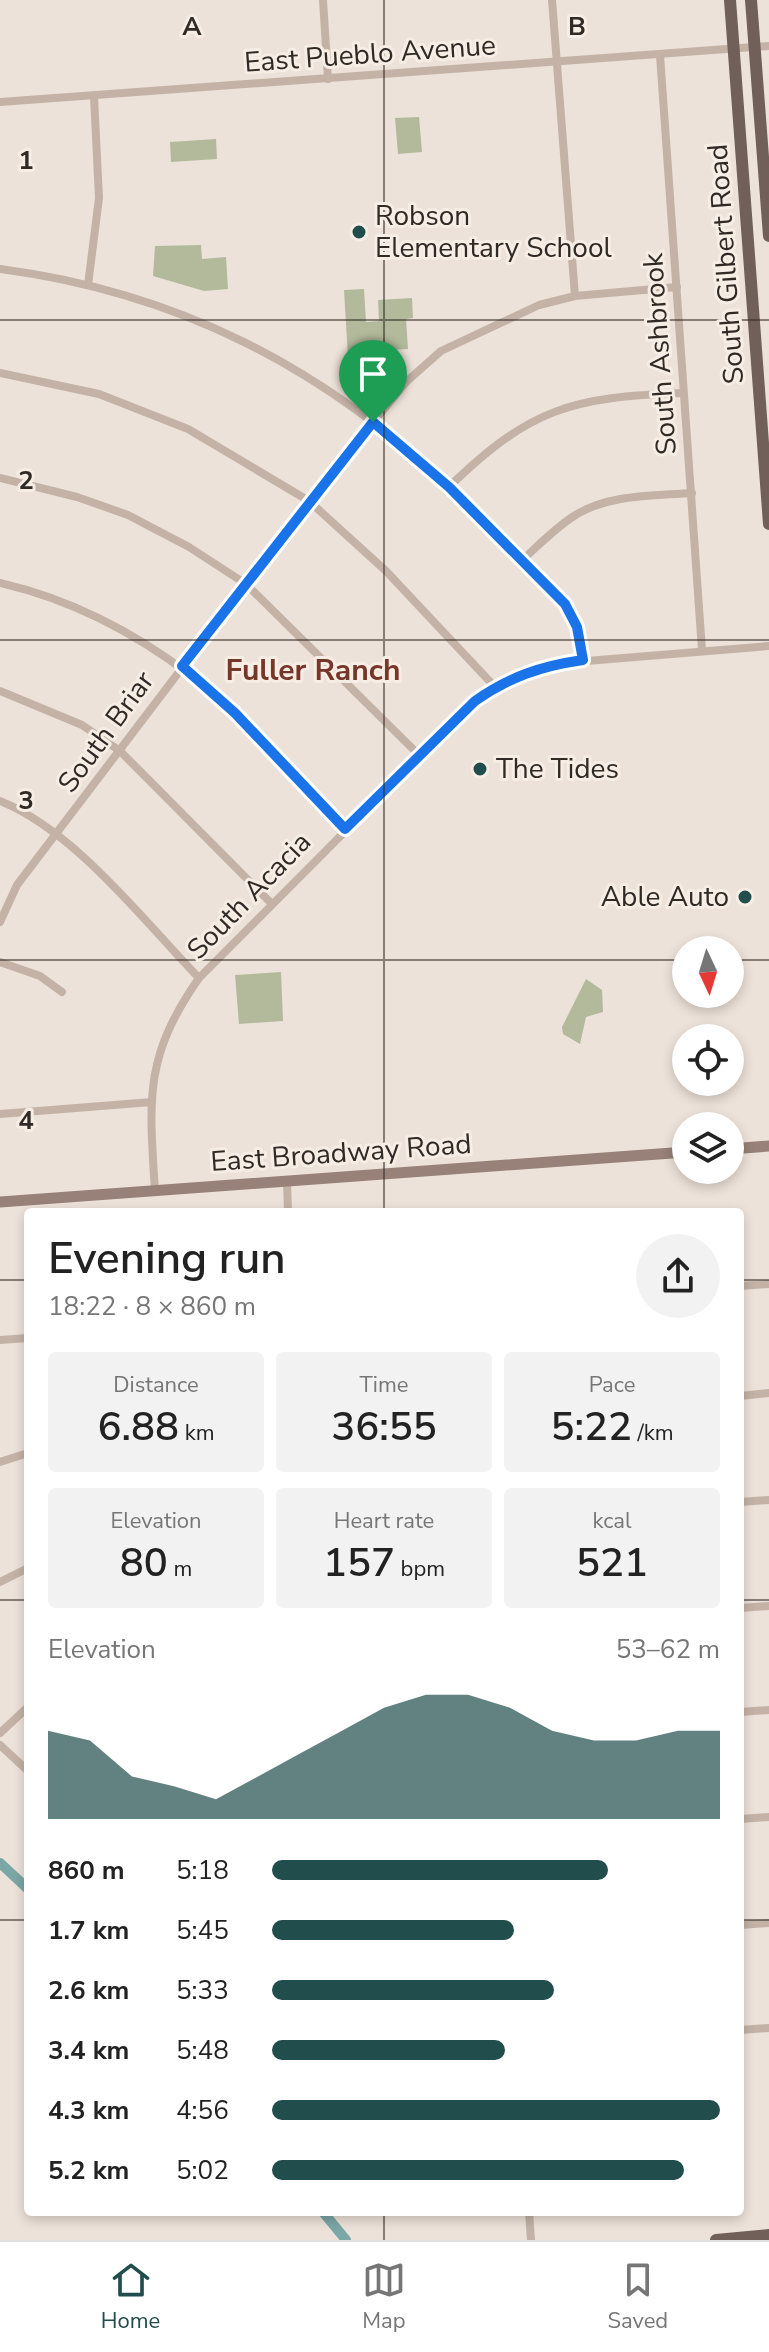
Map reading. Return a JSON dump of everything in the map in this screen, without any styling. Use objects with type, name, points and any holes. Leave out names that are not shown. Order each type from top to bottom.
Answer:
[{"type":"main road","name":"South Gilbert Road","points":[[730,0],[743,48],[769,236]]},
{"type":"main road","name":"South Gilbert Road","points":[[751,0],[743,48],[769,524]]},
{"type":"main road","points":[[744,1148],[769,1146]]},
{"type":"main road","name":"East Broadway Road","points":[[0,1202],[672,1153]]},
{"type":"main road","points":[[716,2240],[769,2235]]},
{"type":"street","points":[[323,0],[328,79]]},
{"type":"street","points":[[552,0],[575,296]]},
{"type":"street","name":"East Pueblo Avenue","points":[[0,102],[769,46]]},
{"type":"street","name":"South Ashbrook","points":[[660,55],[702,650]]},
{"type":"street","points":[[88,285],[99,198],[94,96]]},
{"type":"street","points":[[0,269],[140,298],[296,367],[373,422],[449,487],[565,604],[577,627],[583,660]]},
{"type":"street","name":"South Briar","points":[[0,920],[17,885],[182,666],[309,501],[406,382],[441,351],[516,314],[575,296],[677,287]]},
{"type":"street","points":[[0,373],[99,394],[188,429],[309,501],[386,571],[495,687]]},
{"type":"street","points":[[449,487],[484,453],[544,415],[586,400],[683,393]]},
{"type":"street","points":[[0,478],[77,497],[128,515],[189,547],[246,584],[420,756]]},
{"type":"street","points":[[521,561],[575,515],[599,504],[630,497],[692,493]]},
{"type":"street","points":[[0,583],[75,606],[182,666],[246,724],[345,829]]},
{"type":"street","name":"South Acacia","points":[[155,1191],[152,1102],[155,1070],[164,1035],[199,978],[475,701],[495,687],[534,669],[583,660],[769,646]]},
{"type":"street","points":[[0,691],[82,725],[120,751],[272,904]]},
{"type":"street","points":[[0,801],[22,810],[58,834],[199,978]]},
{"type":"street","points":[[0,962],[40,976],[62,992]]},
{"type":"street","points":[[0,1114],[152,1102]]},
{"type":"street","points":[[287,1182],[288,1208]]},
{"type":"street","points":[[744,1286],[769,1284]]},
{"type":"street","points":[[0,1340],[24,1338]]},
{"type":"street","points":[[744,1396],[769,1393]]},
{"type":"street","points":[[0,1462],[24,1454]]},
{"type":"street","points":[[744,1502],[769,1500]]},
{"type":"street","points":[[0,1582],[24,1570]]},
{"type":"street","points":[[744,1608],[769,1606]]},
{"type":"street","points":[[744,1712],[769,1710]]},
{"type":"street","points":[[0,1733],[24,1711]]},
{"type":"street","points":[[0,1745],[24,1767]]},
{"type":"street","points":[[744,1819],[769,1817]]},
{"type":"street","points":[[744,1925],[769,1923]]},
{"type":"street","points":[[744,2030],[769,2028]]},
{"type":"street","points":[[529,2216],[531,2240]]},
{"type":"green space","points":[[419,117],[422,152],[398,154],[395,118]]},
{"type":"green space","points":[[216,139],[217,159],[171,162],[170,142]]},
{"type":"green space","points":[[201,245],[202,259],[226,257],[228,289],[204,291],[153,276],[155,246]]},
{"type":"green space","points":[[364,289],[366,322],[379,321],[378,300],[412,298],[413,318],[406,319],[408,349],[390,350],[391,372],[369,381],[349,375],[344,290]]},
{"type":"green space","points":[[281,972],[283,1021],[239,1024],[235,975]]},
{"type":"green space","points":[[586,979],[602,990],[603,1012],[586,1017],[580,1044],[563,1034],[562,1027]]},
{"type":"waterway","points":[[0,1863],[24,1885]]},
{"type":"waterway","points":[[326,2216],[346,2240]]},
{"type":"place","name":"Robson Elementary School","points":[[359,232]]},
{"type":"place","name":"The Tides","points":[[480,769]]},
{"type":"place","name":"Able Auto","points":[[745,897]]},
{"type":"district","name":"Fuller Ranch","points":[[313,670]]},
{"type":"route","points":[[373,422],[449,487],[565,604],[577,627],[583,660],[534,669],[495,687],[475,701],[345,829],[235,713],[182,666],[373,422]]}]
